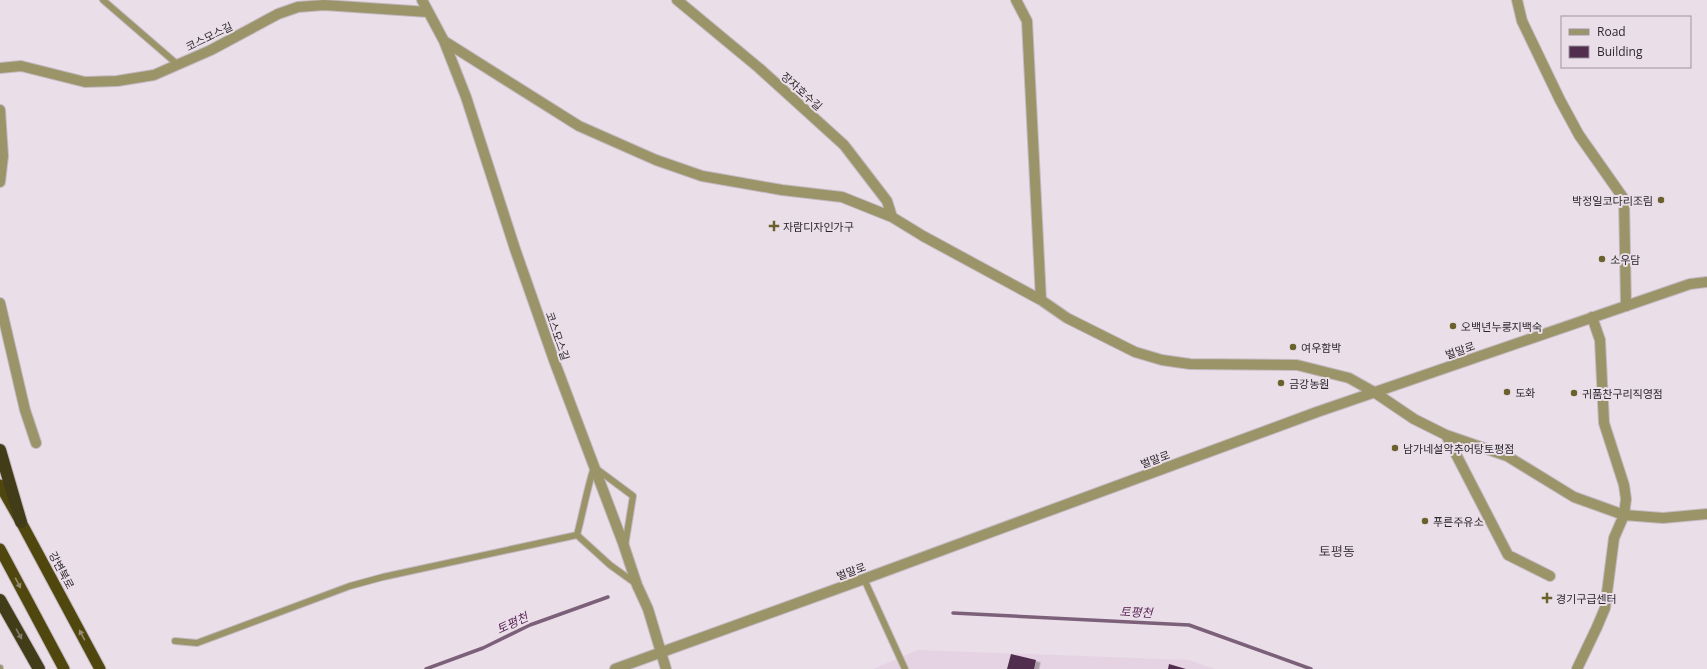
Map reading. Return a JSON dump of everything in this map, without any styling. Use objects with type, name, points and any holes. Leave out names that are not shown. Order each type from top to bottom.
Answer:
[{"type":"highway","points":[[0,450],[21,522]]},
{"type":"highway","name":"강변북로","points":[[0,485],[100,669]]},
{"type":"highway","points":[[0,549],[64,669]]},
{"type":"highway","points":[[0,600],[39,669]]},
{"type":"street","name":"코스모스길","points":[[422,0],[444,42],[466,97],[515,249],[554,363],[648,609],[666,669]]},
{"type":"street","name":"장자호수길","points":[[677,0],[759,68],[844,145],[887,201],[892,217]]},
{"type":"street","points":[[1016,0],[1027,21],[1041,300]]},
{"type":"street","points":[[1517,0],[1522,21],[1579,136],[1624,199],[1626,306]]},
{"type":"street","name":"코스모스길","points":[[0,68],[21,66],[85,82],[117,81],[154,75],[211,50],[278,14],[298,7],[324,5],[428,12]]},
{"type":"street","points":[[444,42],[579,126],[656,160],[702,176],[782,190],[842,197],[892,217],[923,236],[1041,300],[1067,318],[1135,352],[1162,360],[1190,364],[1296,365],[1349,378],[1374,392],[1414,419],[1446,435],[1507,456],[1574,497],[1624,515],[1663,518],[1707,514]]},
{"type":"street","points":[[0,110],[3,156],[0,182]]},
{"type":"street","name":"벌말로","points":[[615,669],[1374,392],[1690,284],[1707,282]]},
{"type":"street","points":[[0,303],[25,410],[36,444]]},
{"type":"street","points":[[1577,669],[1605,608],[1614,538],[1624,515],[1626,499],[1624,485],[1604,423],[1600,340],[1592,317]]},
{"type":"street","points":[[1446,435],[1508,555],[1550,576]]},
{"type":"lane","points":[[103,0],[177,64]]},
{"type":"lane","points":[[577,535],[586,490],[594,467],[633,496],[625,547]]},
{"type":"lane","points":[[577,535],[610,565],[638,585]]},
{"type":"lane","points":[[175,641],[197,643],[350,586],[383,577],[577,535]]},
{"type":"lane","points":[[864,579],[905,669]]},
{"type":"shaded area","points":[[918,650],[1189,660],[1215,669],[873,669]]},
{"type":"building","points":[[1011,654],[1036,660],[1034,669],[1007,669]]},
{"type":"building","points":[[1169,664],[1186,669],[1168,669]]},
{"type":"waterway","name":"토평천","points":[[426,669],[483,648],[530,625],[608,597]]},
{"type":"waterway","name":"토평천","points":[[953,613],[1189,625],[1311,669]]},
{"type":"place","name":"박정일코다리조림","points":[[1661,200]]},
{"type":"place","name":"자람디자인가구","points":[[774,226]]},
{"type":"place","name":"소우담","points":[[1602,259]]},
{"type":"place","name":"오백년누룽지백숙","points":[[1453,326]]},
{"type":"place","name":"여우함박","points":[[1293,347]]},
{"type":"place","name":"금강농원","points":[[1281,383]]},
{"type":"place","name":"도화","points":[[1507,392]]},
{"type":"place","name":"귀품찬구리직영점","points":[[1574,393]]},
{"type":"place","name":"남가네설악추어탕토평점","points":[[1395,448]]},
{"type":"place","name":"푸른주유소","points":[[1425,521]]},
{"type":"place","name":"경기구급센터","points":[[1547,598]]},
{"type":"district","name":"토평동","points":[[1337,551]]}]
